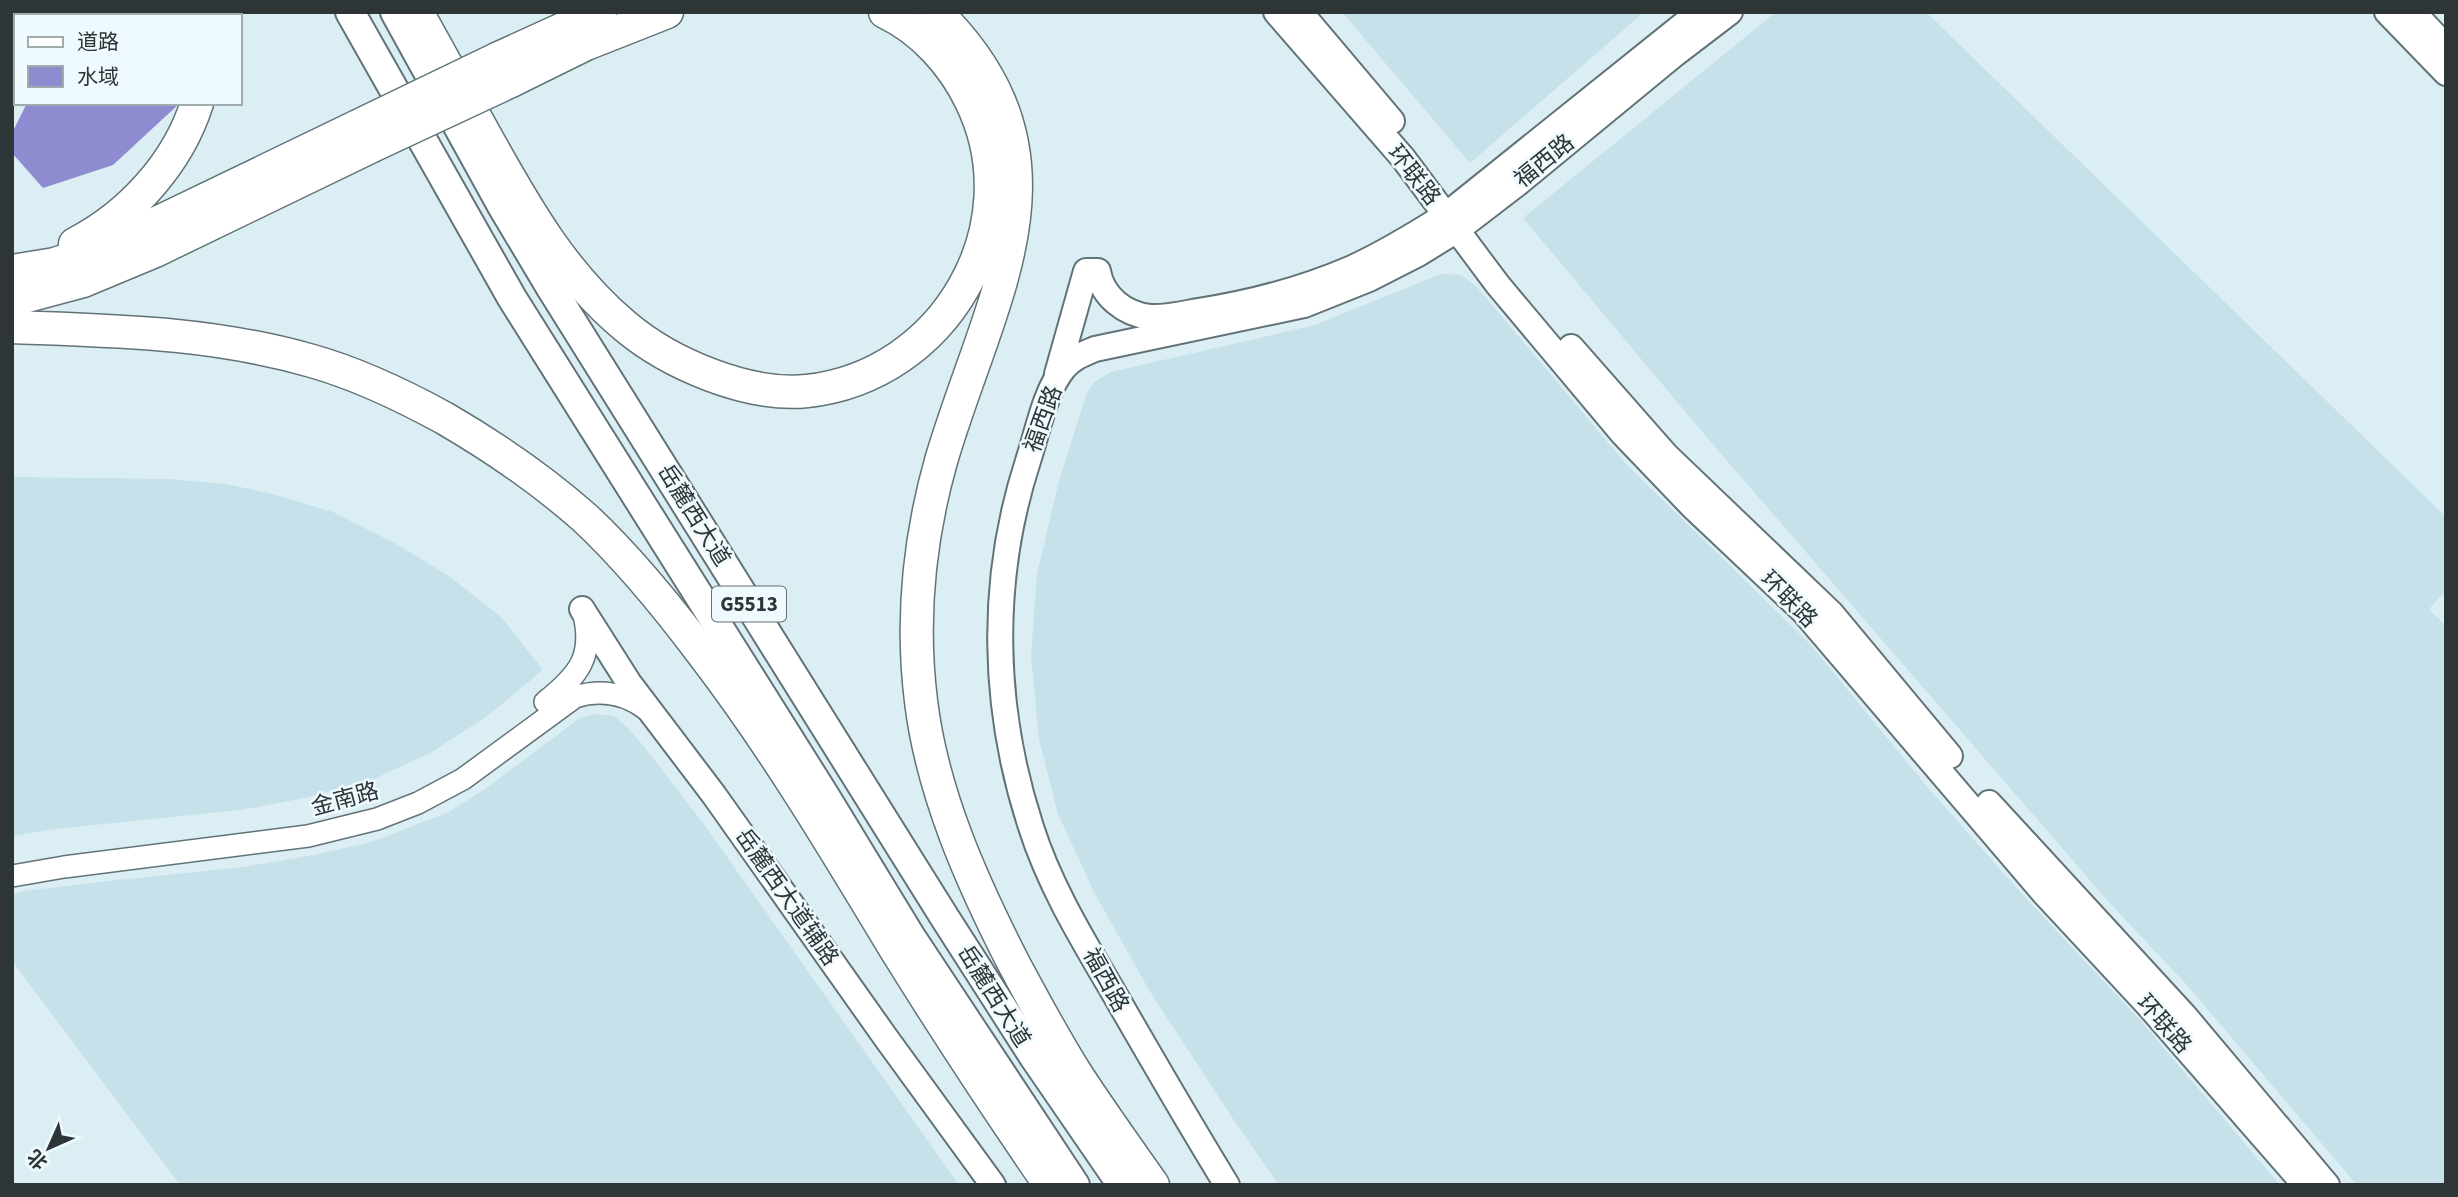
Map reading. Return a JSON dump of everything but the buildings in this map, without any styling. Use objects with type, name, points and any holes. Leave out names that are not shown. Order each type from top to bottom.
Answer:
[{"type":"highway","name":"岳麓西大道","points":[[350,12],[512,298],[918,948],[1075,1185]]},
{"type":"highway","name":"岳麓西大道","points":[[395,12],[502,206],[551,288],[982,976],[1122,1185]]},
{"type":"highway","points":[[417,12],[502,166],[551,248],[625,327],[658,349],[717,377],[757,387],[806,391],[858,378],[884,366],[926,336],[961,294],[976,267],[986,238],[992,183],[989,152],[979,117],[965,89],[946,61],[922,37],[885,12]]},
{"type":"highway","points":[[12,270],[55,264],[111,245],[364,137],[505,69],[600,12]]},
{"type":"highway","points":[[505,69],[586,44],[667,12]]},
{"type":"highway","points":[[936,12],[975,56],[994,88],[1014,147],[1017,179],[1016,217],[1010,249],[984,338],[942,461],[925,526],[918,573],[916,620],[918,674],[926,736],[944,802],[967,865],[999,934],[1031,997],[1075,1073],[1153,1185]]},
{"type":"highway","points":[[12,270],[84,239],[128,207],[146,190],[167,163],[183,138],[196,105]]},
{"type":"highway","points":[[12,300],[83,281],[155,251],[364,137]]},
{"type":"highway","points":[[12,327],[212,338],[265,348],[316,362],[358,376],[414,401],[466,431],[545,485],[585,518],[630,563],[675,616],[745,709],[793,779],[904,962],[1050,1185]]},
{"type":"main road","name":"环联路","points":[[1276,12],[1403,158],[1505,267],[1628,414],[1666,455],[1831,614],[1976,788],[2184,1015],[2327,1185]]},
{"type":"main road","name":"环联路","points":[[1300,12],[1357,78],[1457,218],[1498,285],[1623,434],[1676,490],[1810,619],[2043,892],[2148,1005],[2305,1185]]},
{"type":"main road","points":[[1055,381],[1087,271],[1098,271],[1099,281],[1114,302],[1129,312],[1149,317],[1236,305],[1304,286],[1353,267],[1457,218],[1699,12]]},
{"type":"main road","name":"福西路","points":[[1227,1185],[1175,1101],[1058,892],[1031,828],[1017,777],[1000,672],[1002,583],[1010,530],[1023,475],[1055,381],[1064,367],[1077,356],[1095,349],[1237,321],[1304,304],[1368,279],[1418,254],[1457,218],[1730,12]]},
{"type":"main road","points":[[2387,12],[2446,73]]},
{"type":"main road","points":[[2413,12],[2446,47]]},
{"type":"main road","name":"岳麓西大道辅路","points":[[582,609],[609,654],[714,795],[993,1185]]},
{"type":"street","name":"金南路","points":[[12,865],[323,823],[377,808],[418,791],[442,779],[477,755],[568,684],[577,674],[587,651],[582,609]]},
{"type":"street","name":"金南路","points":[[12,876],[308,836],[377,819],[418,803],[463,779],[565,703],[585,694],[621,695],[637,702],[653,715]]},
{"type":"shaded area","points":[[1342,12],[1644,12],[1470,163]]},
{"type":"shaded area","points":[[1776,12],[1926,12],[2446,517],[2446,590],[2429,609],[2446,626],[2446,1185],[2357,1185],[2186,984],[2107,900],[1709,440],[1523,218]]},
{"type":"shaded area","points":[[1441,274],[1461,275],[1477,287],[1626,464],[1810,644],[1924,783],[2022,894],[2140,1020],[2280,1185],[1279,1185],[1149,990],[1094,892],[1058,814],[1039,740],[1031,656],[1037,574],[1059,481],[1086,395],[1094,382],[1111,372],[1315,325]]},
{"type":"shaded area","points":[[12,477],[168,479],[225,484],[269,493],[333,512],[398,545],[449,576],[502,618],[543,670],[486,717],[430,753],[374,779],[305,798],[240,810],[12,836]]},
{"type":"shaded area","points":[[595,714],[614,716],[642,744],[703,823],[959,1185],[180,1185],[12,961],[12,895],[24,891],[243,867],[371,842],[447,813],[482,791],[580,718]]},
{"type":"water","points":[[70,12],[191,12],[191,14]]},
{"type":"water","points":[[26,105],[178,105],[113,165],[43,188],[12,153],[12,133]]}]
